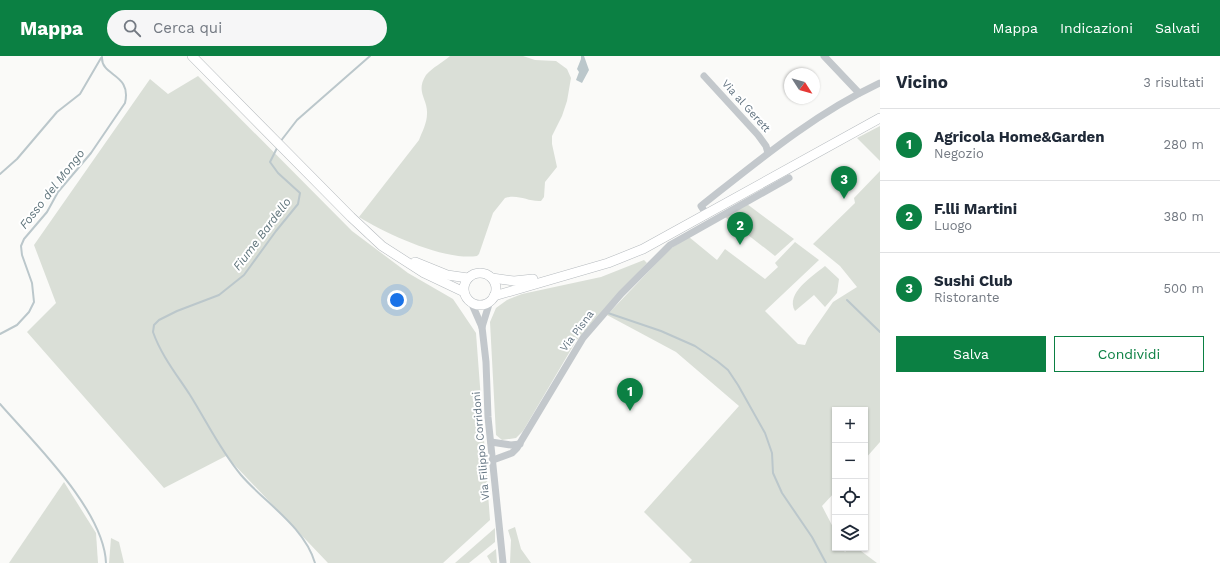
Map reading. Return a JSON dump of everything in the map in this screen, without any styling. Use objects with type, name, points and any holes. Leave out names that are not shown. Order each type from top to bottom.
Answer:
[{"type":"main road","points":[[192,56],[367,233],[396,255],[424,273],[464,292]]},
{"type":"main road","points":[[468,278],[464,284],[466,298],[471,302],[481,305],[492,298],[608,263],[643,249],[707,215],[880,118]]},
{"type":"main road","points":[[396,255],[447,275],[468,278],[480,273],[492,278],[514,281],[568,274]]},
{"type":"main road","points":[[492,278],[496,287],[492,298]]},
{"type":"street","points":[[824,56],[859,93]]},
{"type":"street","name":"Via al Gerett","points":[[704,76],[758,136],[766,146],[768,153]]},
{"type":"street","points":[[707,215],[701,206],[768,153],[825,112],[880,83]]},
{"type":"street","name":"Via Pisna","points":[[493,460],[512,453],[520,444],[583,338],[621,294],[670,245],[789,178]]},
{"type":"street","name":"Via Filippo Corridoni","points":[[482,327],[492,298]]},
{"type":"street","name":"Via Filippo Corridoni","points":[[471,302],[482,327],[502,563]]},
{"type":"street","points":[[491,442],[511,445],[520,444]]},
{"type":"shaded area","points":[[450,56],[523,56],[535,60],[556,61],[567,69],[571,78],[567,101],[562,116],[552,136],[552,144],[557,167],[545,182],[544,197],[541,201],[519,197],[505,198],[493,213],[477,256],[449,254],[416,245],[384,231],[359,217],[419,140],[427,117],[427,109],[422,91],[423,81],[429,72]]},
{"type":"shaded area","points":[[581,56],[584,56],[589,70],[582,83],[576,80],[579,72],[577,69]]},
{"type":"shaded area","points":[[198,76],[352,231],[408,273],[453,299],[476,333],[490,520],[443,563],[328,563],[226,456],[164,488],[27,332],[56,303],[34,245],[150,79],[168,94]]},
{"type":"shaded area","points":[[880,126],[880,161],[857,138]]},
{"type":"shaded area","points":[[880,171],[880,442],[868,456],[868,407],[832,407],[832,495],[822,506],[832,525],[832,551],[861,551],[877,563],[689,563],[692,560],[644,512],[739,406],[676,352],[607,315],[670,249],[689,237],[717,260],[725,249],[765,279],[778,267],[775,263],[795,242],[819,260],[765,311],[798,344],[805,345],[808,338],[833,302],[857,287],[840,266],[813,244],[855,203],[854,198]]},
{"type":"shaded area","points":[[747,204],[794,239],[775,256],[725,217]]},
{"type":"shaded area","points":[[644,260],[647,263],[576,341],[523,431],[516,438],[502,440],[496,435],[490,322],[496,308],[507,300],[522,294],[601,277]]},
{"type":"shaded area","points":[[825,266],[839,279],[837,293],[825,307],[814,295],[795,311],[793,304],[797,291]]},
{"type":"shaded area","points":[[64,482],[96,533],[98,563],[9,563]]},
{"type":"shaded area","points":[[515,527],[521,549],[531,563],[510,563],[511,540],[508,530]]},
{"type":"shaded area","points":[[495,528],[495,542],[469,563],[455,563]]},
{"type":"shaded area","points":[[111,538],[119,542],[124,563],[109,563]]},
{"type":"shaded area","points":[[496,549],[497,563],[491,563],[487,556]]},
{"type":"waterway","name":"Fiume Bardello","points":[[280,142],[297,120],[370,56]]},
{"type":"waterway","name":"Fosso del Mongo","points":[[0,334],[17,325],[29,312],[34,302],[32,283],[22,255],[21,246],[24,239],[47,212],[58,192],[91,153],[125,103],[126,93],[124,86],[121,81],[106,68],[102,57]]},
{"type":"waterway","points":[[0,174],[17,159],[57,112],[80,94],[101,58]]},
{"type":"waterway","name":"Fiume Bardello","points":[[278,146],[270,162],[278,173],[300,193],[298,204],[244,275],[219,295],[177,311],[159,320],[154,325],[153,332],[165,357],[233,465],[241,475],[293,526],[310,550],[315,563]]},
{"type":"waterway","points":[[847,300],[880,332]]},
{"type":"waterway","points":[[608,313],[661,331],[695,346],[728,370],[765,433],[772,453],[773,473],[782,493],[812,537],[826,563]]},
{"type":"waterway","name":"Fosso del Mongo","points":[[0,404],[48,457],[81,500],[93,521],[102,543],[106,563]]},
{"type":"place","name":"Sushi Club","points":[[844,199]]},
{"type":"place","name":"F.lli Martini","points":[[740,245]]},
{"type":"place","name":"Agricola Home&Garden","points":[[630,411]]}]
